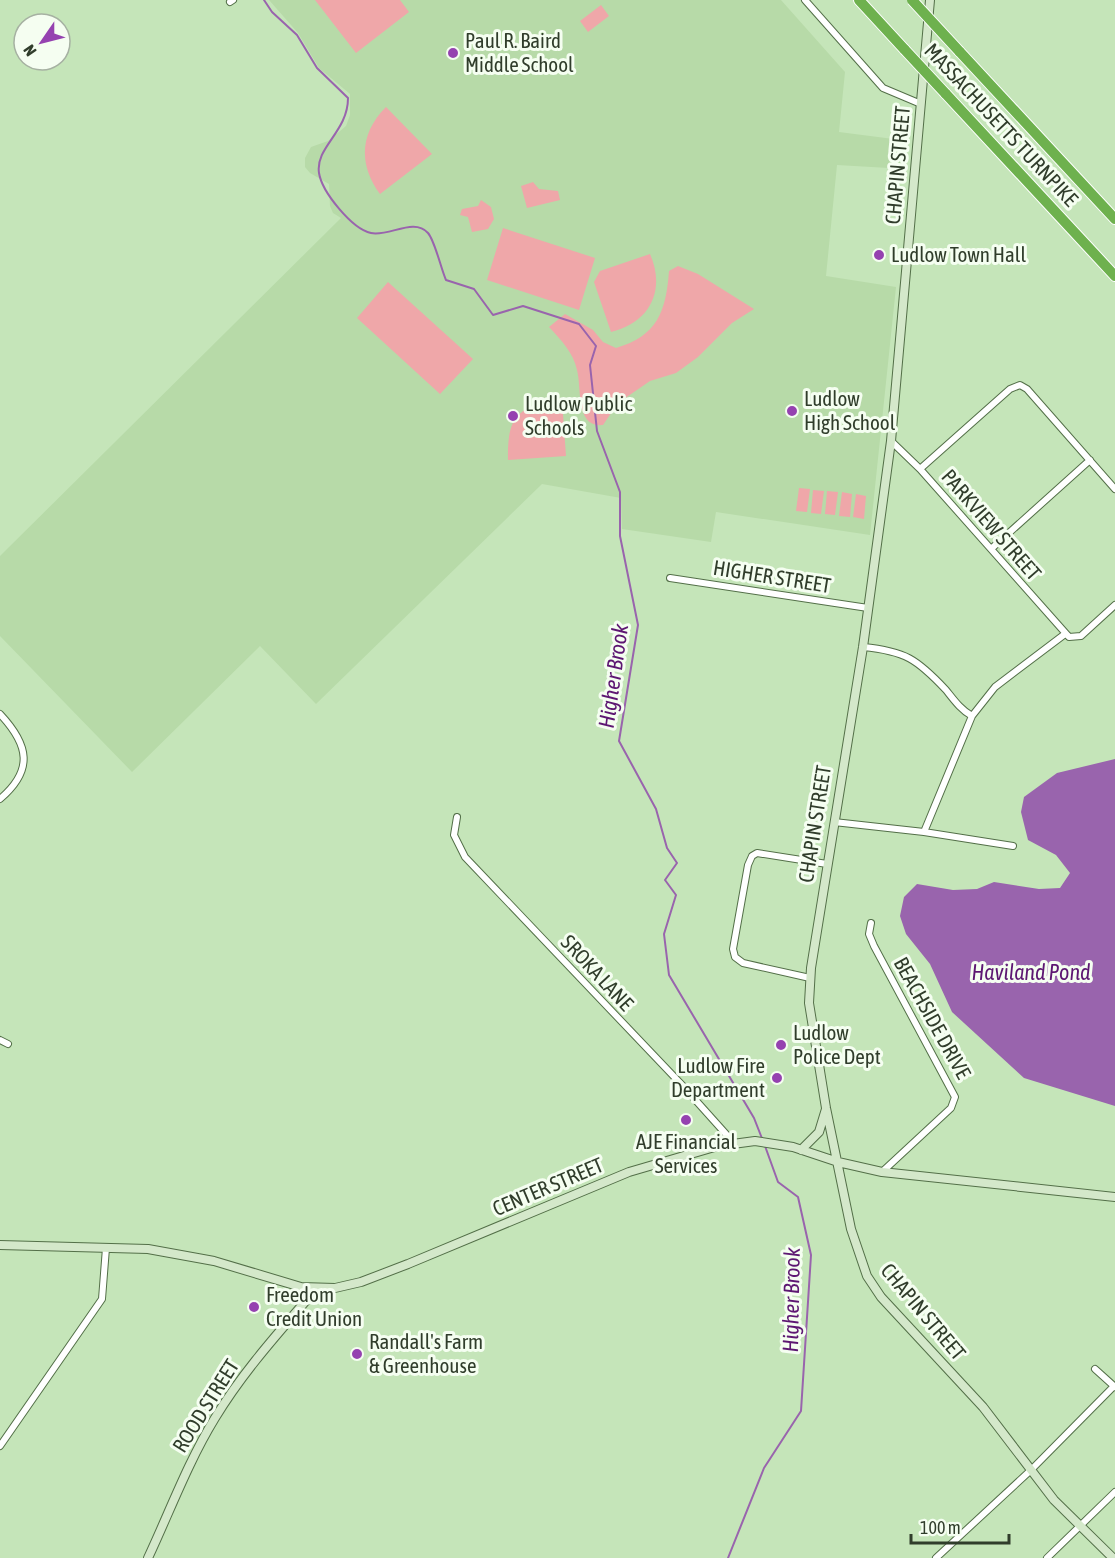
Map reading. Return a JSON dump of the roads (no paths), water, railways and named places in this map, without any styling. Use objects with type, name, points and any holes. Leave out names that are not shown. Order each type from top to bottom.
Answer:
[{"type":"highway","name":"MASSACHUSETTS TURNPIKE","points":[[859,0],[1115,276]]},
{"type":"highway","name":"MASSACHUSETTS TURNPIKE","points":[[912,0],[1115,219]]},
{"type":"highway","points":[[1062,161],[1115,213]]},
{"type":"main road","name":"CHAPIN STREET","points":[[930,0],[891,441],[863,647],[810,978],[809,1004],[826,1108],[851,1229],[867,1276],[883,1299],[982,1407],[1031,1470],[1080,1527],[1113,1558]]},
{"type":"main road","points":[[801,1150],[819,1132],[826,1108]]},
{"type":"main road","name":"CENTER STREET","points":[[0,1245],[148,1249],[185,1255],[244,1270],[277,1282],[317,1288],[335,1288],[361,1282],[629,1172],[734,1143],[755,1141],[801,1150],[838,1162],[882,1172],[1115,1197]]},
{"type":"main road","name":"ROOD STREET","points":[[148,1558],[191,1464],[223,1406],[263,1352],[317,1288]]},
{"type":"street","points":[[805,0],[883,88],[921,105]]},
{"type":"street","points":[[920,469],[1017,385],[1027,389],[1115,489]]},
{"type":"street","name":"PARKVIEW STREET","points":[[891,441],[920,469],[1065,634]]},
{"type":"street","points":[[991,549],[1090,460]]},
{"type":"street","name":"HIGHER STREET","points":[[670,578],[868,608]]},
{"type":"street","points":[[924,832],[972,716],[995,687],[1065,634],[1072,639],[1081,636],[1115,605]]},
{"type":"street","points":[[863,647],[889,649],[910,656],[920,663],[961,708],[972,716]]},
{"type":"street","points":[[0,714],[19,737],[24,760],[17,783],[0,800]]},
{"type":"street","name":"SROKA LANE","points":[[457,817],[454,836],[465,856],[734,1143]]},
{"type":"street","points":[[834,822],[924,832],[1013,846]]},
{"type":"street","points":[[810,978],[743,963],[735,957],[733,949],[747,867],[752,856],[757,853],[827,864]]},
{"type":"street","name":"BEACHSIDE DRIVE","points":[[871,923],[869,934],[874,946],[955,1097],[951,1108],[882,1172]]},
{"type":"street","points":[[0,1040],[8,1044]]},
{"type":"street","points":[[1,1440],[10,1435],[102,1299],[106,1248]]},
{"type":"street","points":[[936,1558],[1031,1470],[1115,1387],[1095,1368]]},
{"type":"street","points":[[1047,1558],[1115,1492]]},
{"type":"water","name":"Haviland Pond","points":[[1115,759],[1115,1106],[1024,1078],[952,1012],[930,964],[906,934],[900,916],[904,897],[917,884],[953,890],[977,889],[994,882],[1039,889],[1060,888],[1070,873],[1056,855],[1028,840],[1021,812],[1024,797],[1057,773]]},
{"type":"waterway","name":"Higher Brook","points":[[264,0],[272,12],[297,35],[317,68],[348,98],[343,120],[326,147],[319,164],[321,181],[339,209],[355,225],[371,233],[409,227],[422,229],[428,233],[433,242],[446,280],[474,289],[493,315],[523,306],[579,324],[596,346],[590,365],[597,431],[620,492],[620,536],[638,625],[619,741],[656,809],[667,848],[677,863],[665,880],[676,895],[664,934],[669,975],[754,1118],[763,1141]]},
{"type":"waterway","name":"Higher Brook","points":[[728,1558],[764,1468],[801,1411],[811,1255],[798,1197],[778,1182],[765,1146]]},
{"type":"place","name":"Paul R. Baird Middle School","points":[[453,53]]},
{"type":"place","name":"Ludlow Town Hall","points":[[879,255]]},
{"type":"place","name":"Ludlow High School","points":[[792,411]]},
{"type":"place","name":"Ludlow Public Schools","points":[[513,416]]},
{"type":"place","name":"Ludlow Police Dept","points":[[781,1045]]},
{"type":"place","name":"Ludlow Fire Department","points":[[777,1078]]},
{"type":"place","name":"AJE Financial Services","points":[[686,1120]]},
{"type":"place","name":"Freedom Credit Union","points":[[254,1307]]},
{"type":"place","name":"Randall's Farm & Greenhouse","points":[[357,1354]]}]
